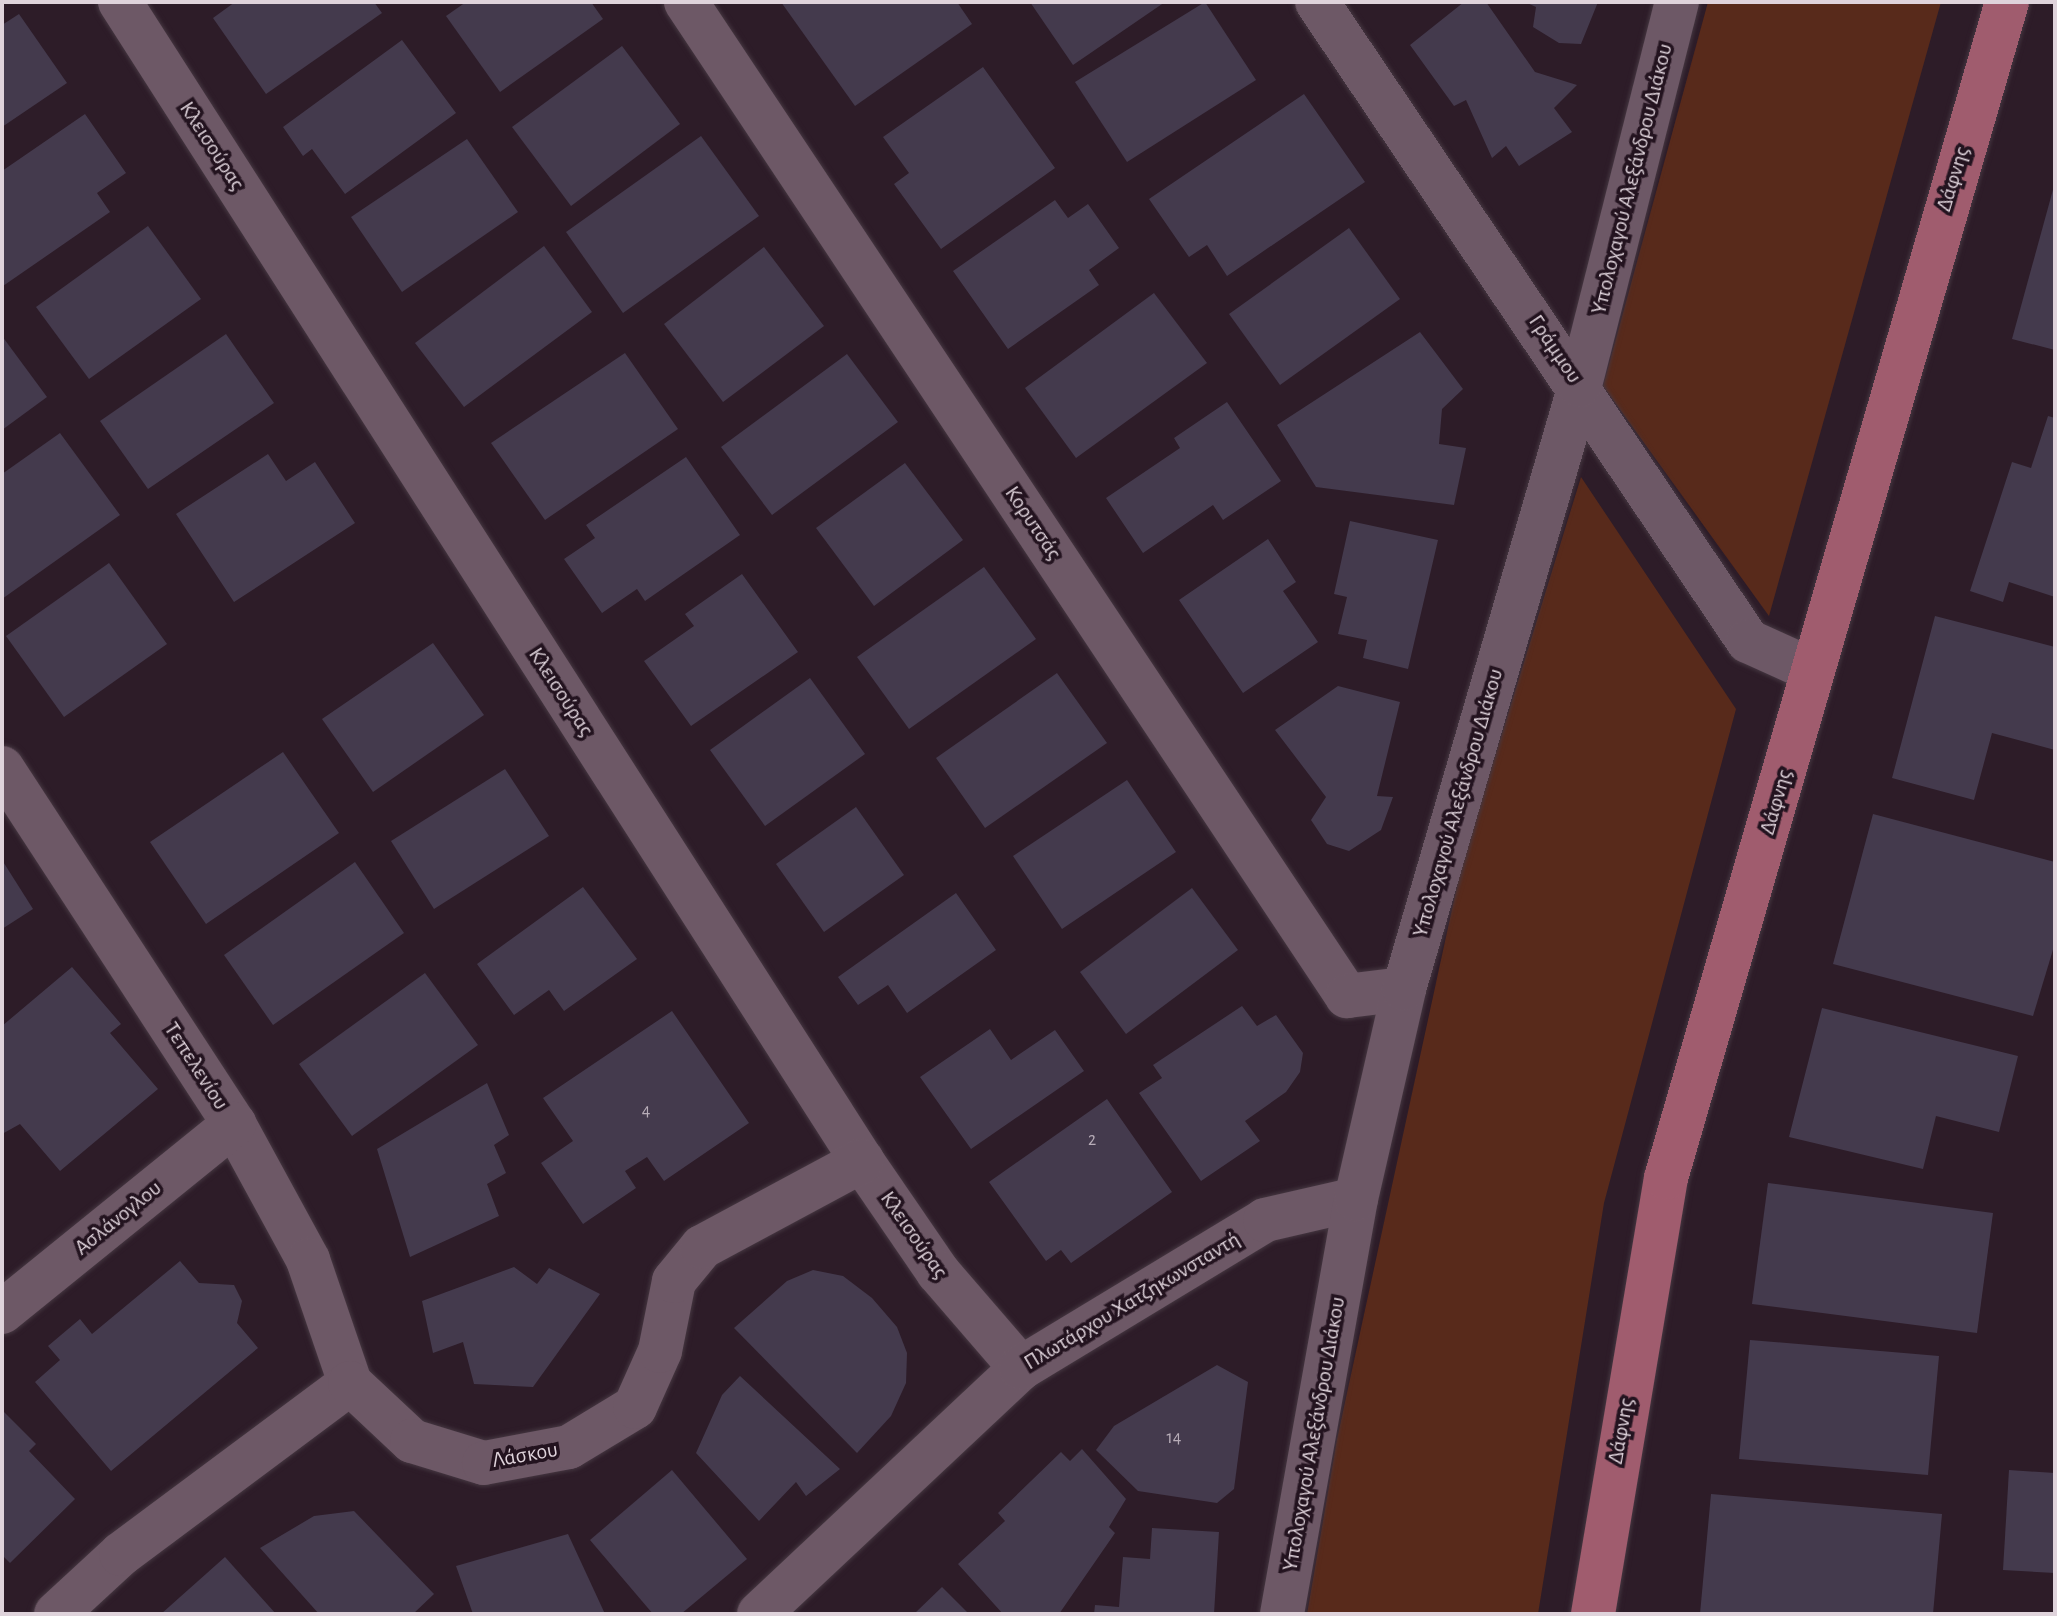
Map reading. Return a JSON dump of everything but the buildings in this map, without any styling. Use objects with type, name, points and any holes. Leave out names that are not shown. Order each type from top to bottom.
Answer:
[{"type":"main road","name":"Δάφνης","points":[[1593,1614],[1666,1178],[2007,2]]},
{"type":"street","name":"Κλεισούρας","points":[[120,2],[862,1161],[938,1272],[1021,1368]]},
{"type":"street","name":"Κορυτσάς","points":[[686,2],[1347,996],[1404,989]]},
{"type":"street","name":"Γράμμου","points":[[1317,2],[1580,385],[1748,641],[1812,670]]},
{"type":"street","name":"Υπολοχαγού Αλεξάνδρου Διάκου","points":[[1282,1614],[1356,1199],[1404,989],[1580,385],[1677,2]]},
{"type":"street","name":"Τεπελενίου","points":[[2,768],[234,1124],[308,1260],[350,1383]]},
{"type":"street","name":"Ασλάνογλου","points":[[2,1312],[234,1124]]},
{"type":"street","name":"Λάσκου","points":[[350,1383],[412,1441],[484,1463],[569,1447],[635,1407],[660,1351],[674,1281],[702,1247],[862,1161]]},
{"type":"street","name":"Πλωτάρχου Χατζηκωνσταντή","points":[[759,1614],[1021,1368],[1265,1220],[1356,1199]]},
{"type":"street","points":[[56,1614],[121,1554],[350,1383]]},
{"type":"shaded area","points":[[1708,2],[1941,2],[1769,616],[1603,386]]},
{"type":"shaded area","points":[[1581,477],[1736,709],[1604,1203],[1538,1614],[1307,1614],[1337,1439],[1462,863]]}]
